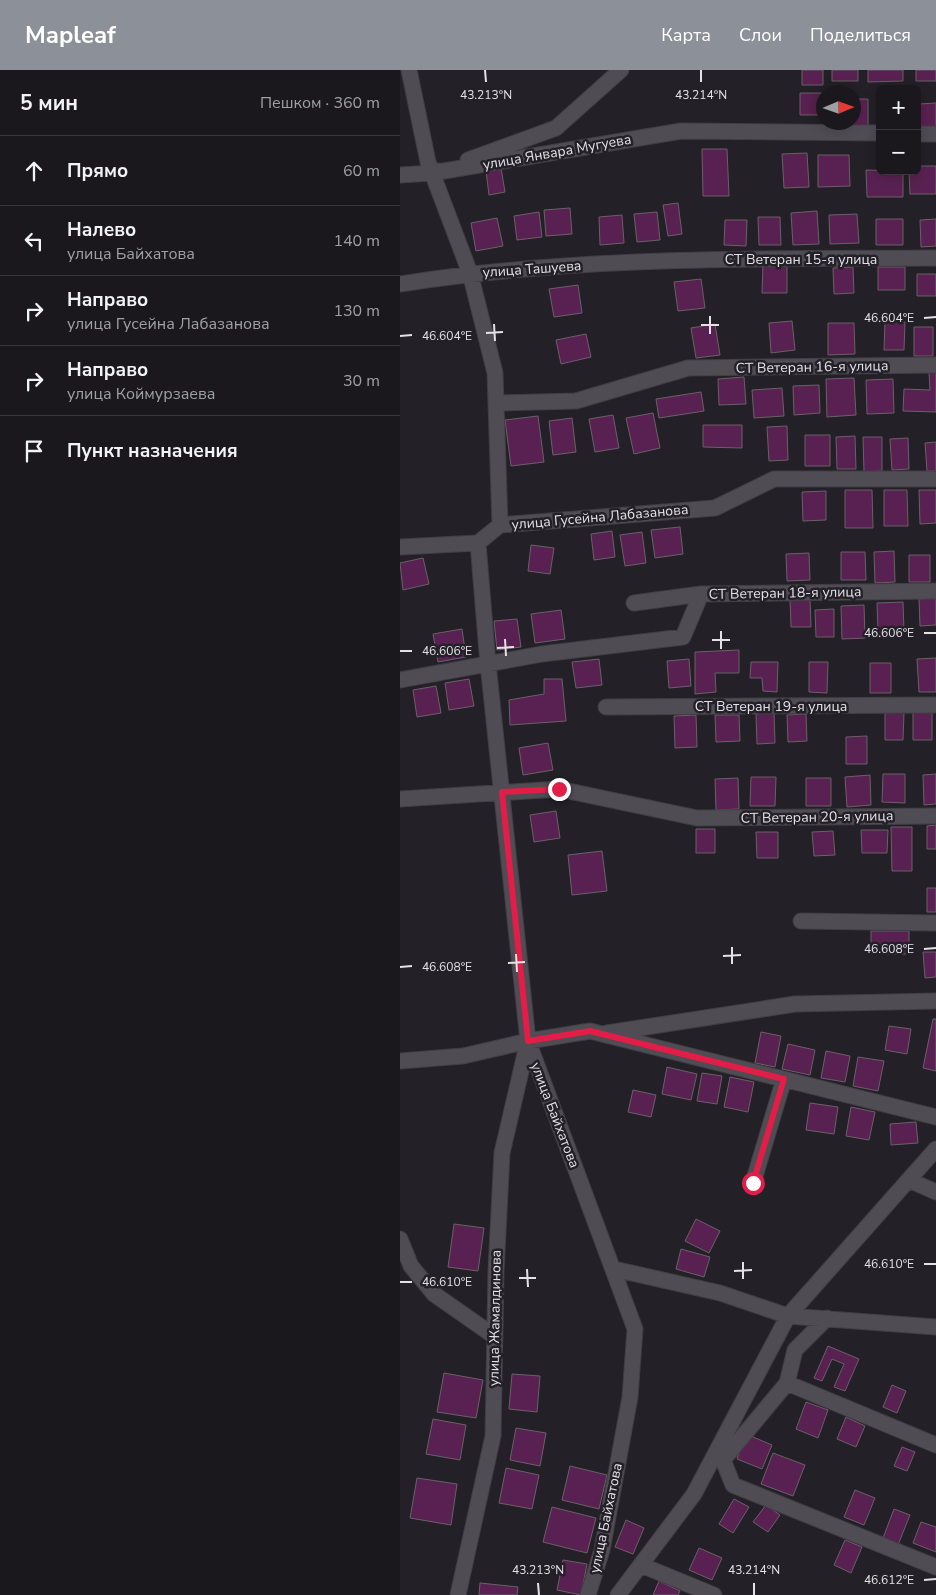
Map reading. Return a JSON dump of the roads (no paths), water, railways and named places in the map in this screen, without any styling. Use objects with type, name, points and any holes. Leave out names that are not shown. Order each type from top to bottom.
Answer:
[{"type":"street","points":[[409,70],[432,173],[470,273],[495,373],[500,525]]},
{"type":"street","points":[[400,175],[432,173],[556,128],[621,70]]},
{"type":"street","name":"улица Январа Мугуева","points":[[432,173],[681,131],[876,133]]},
{"type":"street","points":[[921,134],[936,134]]},
{"type":"street","name":"СТ Ветеран 15-я улица","points":[[666,260],[936,258]]},
{"type":"street","name":"улица Ташуева","points":[[400,284],[470,273],[666,260]]},
{"type":"street","name":"СТ Ветеран 16-я улица","points":[[496,404],[576,401],[688,368],[936,365]]},
{"type":"street","name":"улица Гусейна Лабазанова","points":[[478,543],[500,525],[715,508],[774,479],[936,479]]},
{"type":"street","points":[[400,547],[478,543],[488,664],[528,1041]]},
{"type":"street","name":"СТ Ветеран 18-я улица","points":[[634,603],[701,594],[936,591]]},
{"type":"street","points":[[400,680],[542,654],[683,637],[701,594]]},
{"type":"street","name":"СТ Ветеран 19-я улица","points":[[606,707],[936,705]]},
{"type":"street","name":"СТ Ветеран 20-я улица","points":[[400,799],[559,789],[697,818],[936,816]]},
{"type":"street","points":[[801,921],[936,923]]},
{"type":"street","points":[[601,1034],[795,1004],[936,1002]]},
{"type":"street","points":[[400,1061],[462,1056],[528,1041],[590,1031],[936,1117]]},
{"type":"street","name":"улица Байхатова","points":[[528,1041],[635,1329],[630,1397],[602,1550],[588,1595]]},
{"type":"street","name":"улица Жамалдинова","points":[[458,1595],[493,1436],[494,1336],[502,1153],[528,1041]]},
{"type":"street","points":[[753,1183],[784,1079]]},
{"type":"street","points":[[694,1494],[788,1316],[936,1149]]},
{"type":"street","points":[[909,1180],[936,1192]]},
{"type":"street","points":[[400,1239],[411,1266],[434,1294],[494,1336]]},
{"type":"street","points":[[614,1269],[720,1293],[788,1316],[936,1327]]},
{"type":"street","points":[[618,1595],[694,1494],[723,1460],[793,1386],[795,1350],[826,1318]]},
{"type":"street","points":[[793,1386],[936,1445]]},
{"type":"street","points":[[723,1460],[733,1485],[936,1567]]},
{"type":"street","points":[[641,1565],[714,1595]]}]
